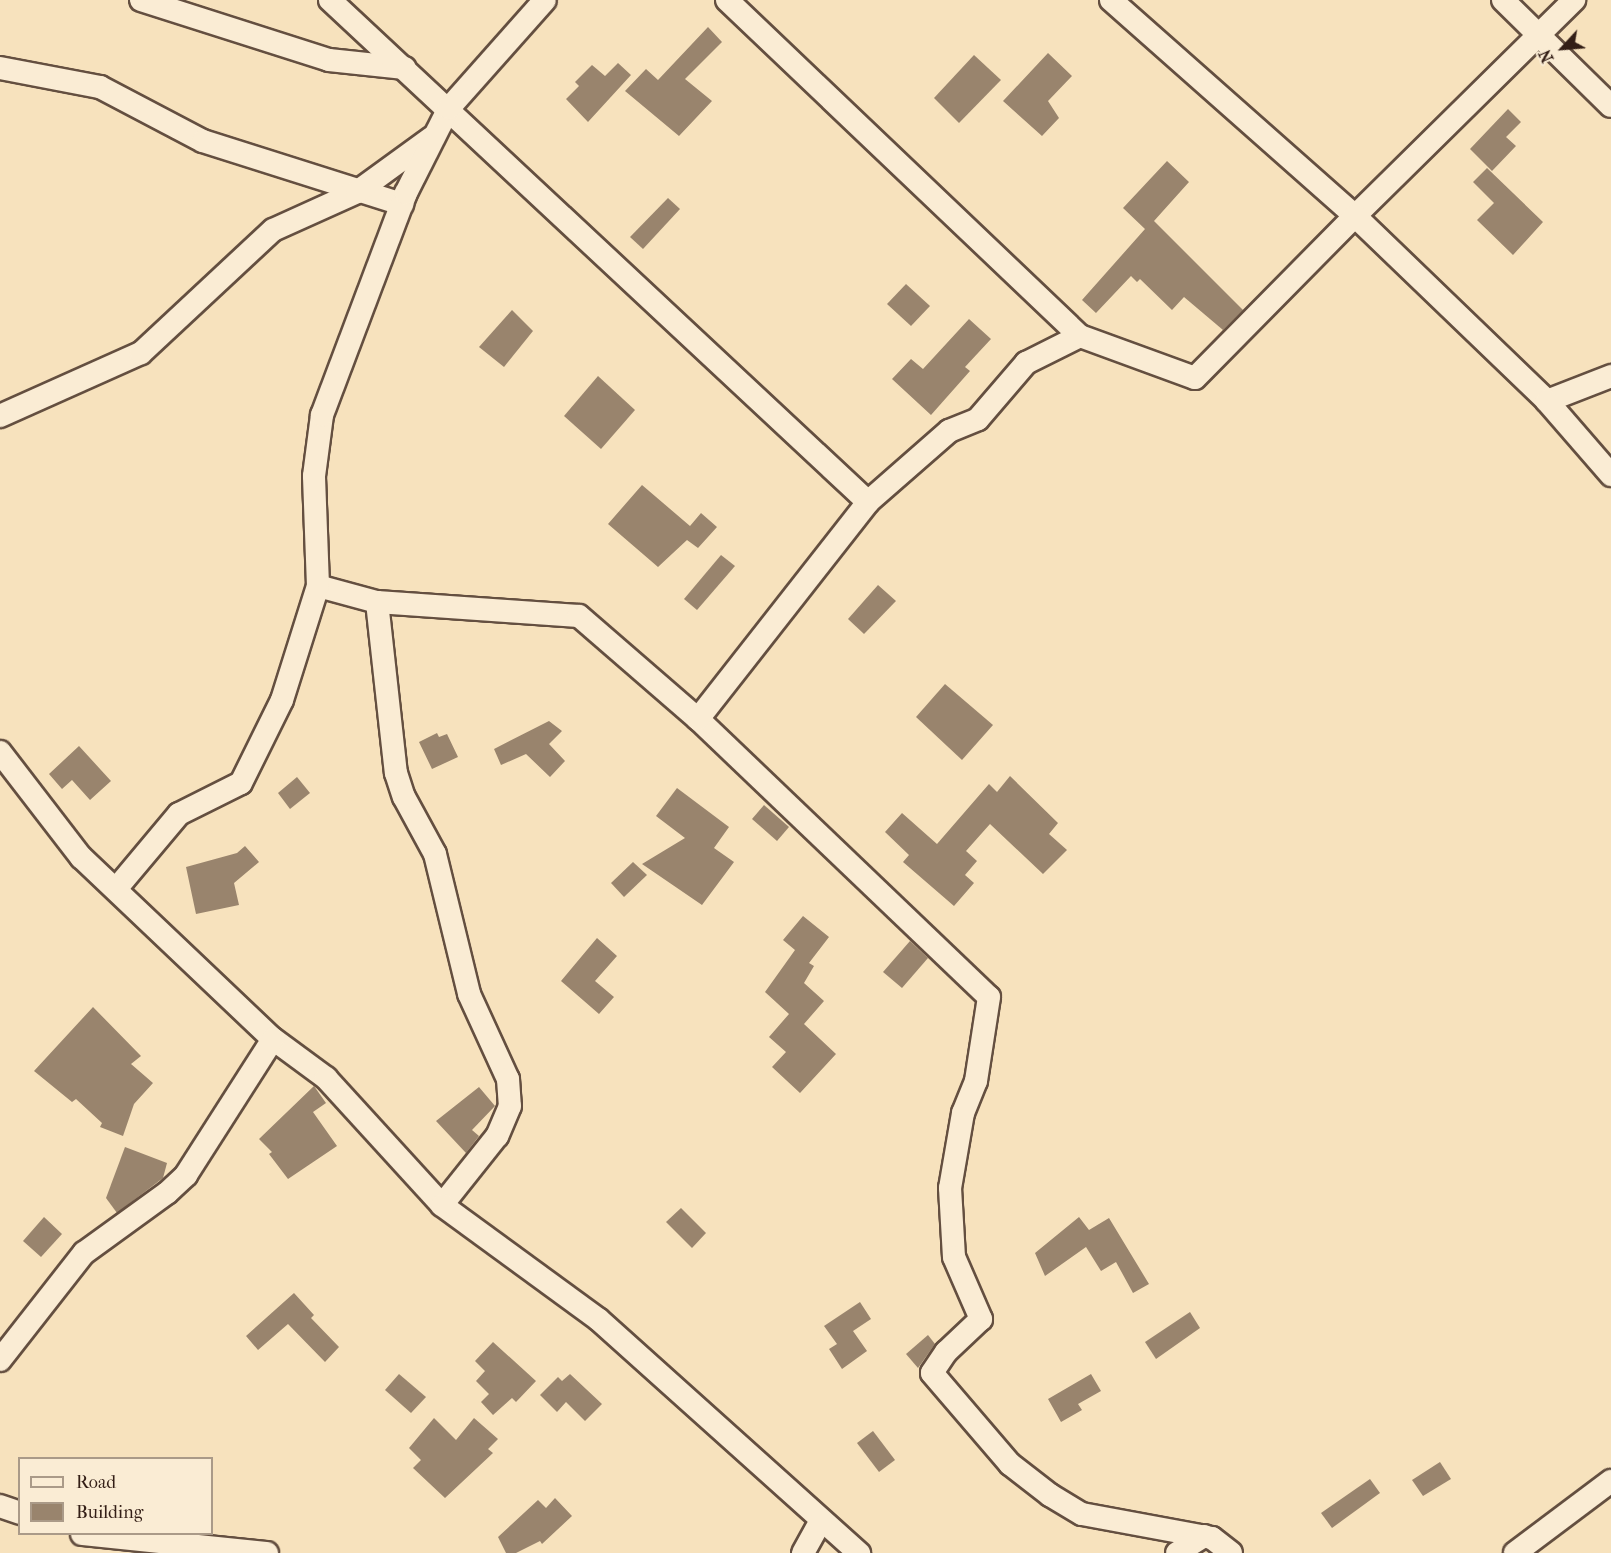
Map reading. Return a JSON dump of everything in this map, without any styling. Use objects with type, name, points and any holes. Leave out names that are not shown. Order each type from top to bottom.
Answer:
[{"type":"street","points":[[141,0],[329,60],[405,68]]},
{"type":"street","points":[[330,0],[449,108],[868,502]]},
{"type":"street","points":[[116,890],[179,814],[241,783],[282,700],[318,586],[314,476],[322,415],[402,204],[449,108],[545,0]]},
{"type":"street","points":[[727,0],[1080,336],[1195,378],[1574,0]]},
{"type":"street","points":[[1111,0],[1355,216],[1547,401],[1611,475]]},
{"type":"street","points":[[1503,0],[1611,106]]},
{"type":"street","points":[[0,68],[99,87],[203,141],[357,192],[402,204]]},
{"type":"street","points":[[0,416],[141,353],[273,230],[357,192],[435,136]]},
{"type":"street","points":[[698,719],[868,502],[948,431],[978,419],[1026,363],[1080,336]]},
{"type":"street","points":[[1547,401],[1611,376]]},
{"type":"street","points":[[318,586],[377,603],[579,616],[698,719],[989,997],[976,1081],[963,1113],[950,1188],[954,1257],[981,1319],[946,1352],[932,1373],[1010,1464],[1050,1495],[1082,1514],[1204,1536],[1231,1553]]},
{"type":"street","points":[[377,603],[396,773],[408,805],[435,854],[469,994],[508,1079],[510,1106],[497,1136],[442,1205]]},
{"type":"street","points":[[0,752],[81,857],[273,1039],[326,1078],[442,1205],[598,1319],[820,1521],[859,1553]]},
{"type":"street","points":[[0,1360],[84,1253],[167,1193],[186,1175],[273,1039]]},
{"type":"street","points":[[1515,1553],[1611,1481]]},
{"type":"street","points":[[0,1506],[18,1512]]},
{"type":"street","points":[[803,1553],[820,1521]]},
{"type":"street","points":[[100,1535],[257,1552]]},
{"type":"street","points":[[1177,1553],[1204,1536]]},
{"type":"building","points":[[708,27],[722,42],[685,79],[712,101],[679,136],[625,91],[646,69],[658,80]]},
{"type":"building","points":[[1048,53],[1072,76],[1048,101],[1059,118],[1042,136],[1003,101]]},
{"type":"building","points":[[974,55],[1001,80],[959,123],[934,98]]},
{"type":"building","points":[[618,63],[631,75],[588,122],[566,99],[579,86],[575,82],[592,65],[605,76]]},
{"type":"building","points":[[1508,109],[1521,122],[1506,137],[1516,146],[1492,171],[1470,149]]},
{"type":"building","points":[[1167,161],[1189,182],[1154,221],[1243,310],[1223,330],[1184,297],[1172,310],[1140,279],[1137,282],[1131,276],[1096,313],[1082,300],[1145,229],[1123,208]]},
{"type":"building","points":[[1487,168],[1543,222],[1513,255],[1477,220],[1494,203],[1473,182]]},
{"type":"building","points":[[668,198],[680,209],[643,249],[630,237]]},
{"type":"building","points":[[906,284],[930,306],[911,326],[887,304]]},
{"type":"building","points":[[512,310],[533,331],[504,367],[479,347]]},
{"type":"building","points":[[969,319],[991,339],[965,367],[970,371],[931,415],[892,379],[911,359],[923,369]]},
{"type":"building","points":[[598,376],[635,410],[601,449],[564,416]]},
{"type":"building","points":[[642,485],[690,526],[701,513],[717,527],[698,548],[687,540],[658,567],[608,524]]},
{"type":"building","points":[[721,555],[735,566],[697,610],[684,599]]},
{"type":"building","points":[[878,585],[896,601],[864,634],[848,619]]},
{"type":"building","points":[[945,684],[993,725],[962,760],[916,717]]},
{"type":"building","points":[[549,721],[562,731],[549,744],[565,761],[550,777],[526,754],[501,765],[494,749]]},
{"type":"building","points":[[437,733],[439,737],[447,734],[458,757],[432,769],[419,742]]},
{"type":"building","points":[[79,746],[111,781],[90,800],[72,780],[62,789],[49,774]]},
{"type":"building","points":[[1010,776],[1058,823],[1049,834],[1067,850],[1043,874],[990,824],[966,851],[977,861],[965,875],[974,883],[954,906],[903,862],[909,855],[885,832],[902,813],[937,844],[989,784],[997,792]]},
{"type":"building","points":[[297,777],[310,793],[290,809],[278,793]]},
{"type":"building","points":[[677,788],[729,827],[714,848],[734,862],[702,905],[642,864],[685,838],[656,816]]},
{"type":"building","points":[[764,805],[789,827],[777,841],[752,819]]},
{"type":"building","points":[[245,846],[259,862],[234,883],[239,905],[196,914],[186,867],[237,853]]},
{"type":"building","points":[[633,862],[647,875],[624,897],[611,883]]},
{"type":"building","points":[[803,916],[829,937],[809,963],[814,966],[804,983],[824,1001],[804,1024],[836,1054],[800,1093],[772,1067],[786,1052],[769,1037],[789,1014],[765,992],[795,950],[783,940]]},
{"type":"building","points":[[597,938],[617,956],[595,981],[614,997],[599,1014],[561,981]]},
{"type":"building","points":[[910,941],[928,958],[902,988],[883,972]]},
{"type":"building","points":[[93,1007],[141,1056],[131,1064],[153,1083],[134,1104],[123,1136],[100,1127],[102,1123],[76,1099],[72,1102],[34,1071]]},
{"type":"building","points":[[314,1086],[326,1103],[313,1112],[337,1146],[288,1179],[269,1154],[272,1152],[259,1139]]},
{"type":"building","points":[[479,1087],[495,1106],[472,1130],[479,1136],[466,1153],[436,1121]]},
{"type":"building","points":[[125,1147],[167,1163],[163,1178],[117,1213],[106,1198]]},
{"type":"building","points":[[681,1208],[706,1233],[692,1248],[666,1222]]},
{"type":"building","points":[[44,1217],[62,1234],[41,1257],[23,1241]]},
{"type":"building","points":[[1079,1217],[1089,1230],[1109,1218],[1149,1284],[1133,1293],[1116,1262],[1101,1271],[1086,1247],[1045,1276],[1035,1253]]},
{"type":"building","points":[[294,1293],[314,1315],[311,1318],[339,1347],[325,1362],[288,1324],[258,1350],[246,1336]]},
{"type":"building","points":[[860,1302],[871,1319],[853,1331],[867,1351],[842,1369],[829,1349],[837,1344],[824,1326]]},
{"type":"building","points":[[1190,1312],[1200,1328],[1156,1359],[1145,1342]]},
{"type":"building","points":[[928,1335],[935,1344],[918,1368],[906,1354]]},
{"type":"building","points":[[493,1342],[536,1381],[516,1402],[512,1398],[493,1415],[481,1402],[489,1394],[476,1381],[485,1371],[475,1361]]},
{"type":"building","points":[[399,1374],[426,1397],[411,1413],[385,1390]]},
{"type":"building","points":[[570,1374],[602,1404],[585,1421],[566,1402],[557,1412],[540,1395],[558,1377],[562,1381]]},
{"type":"building","points":[[1091,1374],[1101,1391],[1078,1404],[1082,1410],[1061,1422],[1048,1399]]},
{"type":"building","points":[[434,1418],[456,1440],[474,1418],[498,1439],[488,1449],[493,1453],[445,1498],[413,1468],[421,1460],[409,1448]]},
{"type":"building","points":[[873,1431],[895,1460],[879,1472],[857,1443]]},
{"type":"building","points":[[1440,1462],[1451,1479],[1423,1496],[1412,1480]]},
{"type":"building","points":[[1370,1479],[1380,1493],[1332,1528],[1321,1513]]},
{"type":"building","points":[[555,1498],[572,1516],[542,1544],[540,1541],[516,1553],[506,1553],[498,1537],[538,1500],[546,1508]]}]
